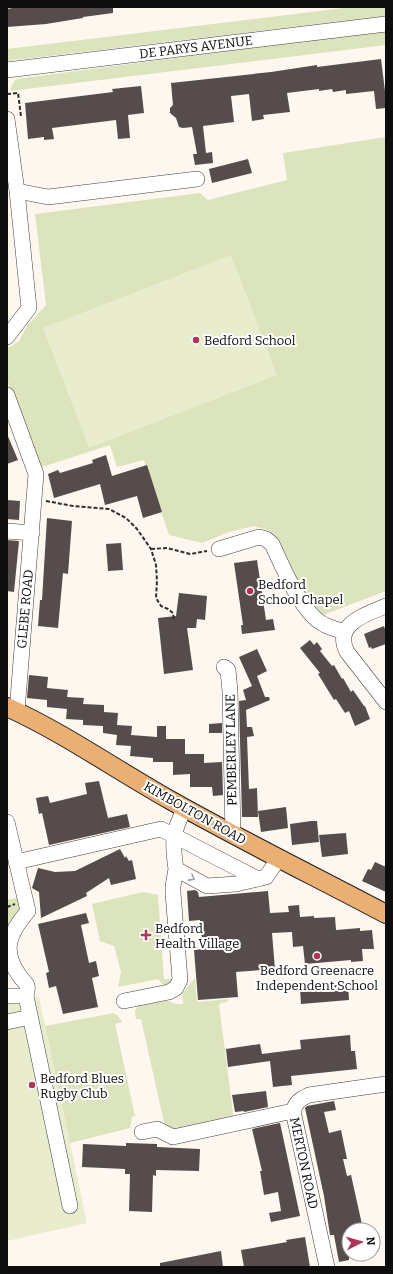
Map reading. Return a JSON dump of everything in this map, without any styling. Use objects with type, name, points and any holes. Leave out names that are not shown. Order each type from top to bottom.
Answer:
[{"type":"main road","name":"KIMBOLTON ROAD","points":[[12,709],[58,733],[129,776],[233,835],[386,914]]},
{"type":"street","name":"DE PARYS AVENUE","points":[[7,70],[386,24]]},
{"type":"street","points":[[7,119],[17,191],[29,308],[7,337]]},
{"type":"street","points":[[17,191],[48,197],[197,179]]},
{"type":"street","name":"GLEBE ROAD","points":[[7,395],[36,474],[32,532],[12,709]]},
{"type":"street","points":[[7,530],[32,532]]},
{"type":"street","points":[[219,549],[259,537],[266,539],[272,544],[303,606],[315,619],[324,625],[345,632]]},
{"type":"street","points":[[386,606],[364,614],[348,626],[345,632],[344,646],[386,702]]},
{"type":"street","name":"PEMBERLEY LANE","points":[[224,667],[228,670],[230,691],[233,835]]},
{"type":"street","points":[[124,1001],[169,992],[176,988],[180,980],[173,886],[176,869],[173,852],[174,835],[178,822],[185,808]]},
{"type":"street","points":[[7,822],[28,911],[18,922],[11,935],[8,949],[12,964],[26,982],[28,991],[26,996],[30,1017],[70,1206]]},
{"type":"street","points":[[16,862],[161,828],[258,879]]},
{"type":"street","points":[[176,869],[206,886],[236,884],[266,877],[279,858]]},
{"type":"street","points":[[7,996],[26,996]]},
{"type":"street","points":[[7,1022],[30,1017]]},
{"type":"street","name":"MERTON ROAD","points":[[327,1267],[293,1111],[296,1103],[309,1095],[386,1084]]},
{"type":"street","points":[[142,1132],[157,1130],[173,1137],[293,1111]]},
{"type":"path","points":[[7,94],[18,92]]},
{"type":"path","points":[[34,504],[49,501],[73,506],[109,509],[126,518],[137,529],[151,549],[156,565],[156,598],[161,606],[173,613],[174,621]]},
{"type":"path","points":[[151,549],[166,548],[190,554],[219,549]]},
{"type":"green space","points":[[352,7],[386,7],[386,16],[7,61],[7,49]]},
{"type":"green space","points":[[386,30],[386,45],[10,91],[16,79]]},
{"type":"green space","name":"Bedford School","points":[[386,137],[386,591],[318,617],[270,531],[254,526],[229,532],[202,543],[169,535],[144,460],[117,467],[110,445],[39,468],[7,379],[7,349],[19,341],[27,326],[46,305],[35,214],[200,193],[208,200],[287,180],[283,153]]},
{"type":"green space","points":[[231,255],[277,375],[89,448],[43,328]]},
{"type":"green space","points":[[143,892],[158,895],[164,979],[173,979],[173,981],[166,988],[158,979],[118,987],[121,972],[114,946],[100,941],[92,904]]},
{"type":"green space","points":[[20,897],[22,907],[7,932],[7,900]]},
{"type":"green space","points":[[195,978],[197,1002],[229,999],[227,1002],[219,1005],[234,1120],[171,1132],[165,1127],[141,1019],[136,1019],[135,1011],[138,1006],[164,1001],[169,1001],[175,1004],[183,1004],[182,994]]},
{"type":"green space","name":"Bedford Blues Rugby Club","points":[[39,997],[87,1223],[7,1241],[7,1003]]},
{"type":"green space","points":[[114,1013],[122,1022],[115,1024],[135,1116],[132,1117],[130,1128],[70,1143],[45,1026]]},
{"type":"building","points":[[18,7],[113,7],[113,13],[46,24],[7,27],[7,9]]},
{"type":"building","points":[[381,59],[386,108],[376,109],[374,91],[346,94],[346,90],[333,92],[332,89],[319,91],[319,89],[287,93],[290,112],[263,115],[264,119],[252,121],[249,94],[231,96],[234,122],[203,126],[206,153],[212,152],[213,163],[195,165],[193,154],[197,154],[192,127],[179,127],[176,118],[170,113],[170,108],[173,105],[171,83],[271,72],[317,65],[317,67]]},
{"type":"building","points":[[141,86],[144,113],[128,115],[130,138],[118,139],[116,120],[52,128],[54,139],[44,140],[44,137],[28,139],[25,103],[113,92],[112,89]]},
{"type":"building","points":[[248,159],[252,173],[212,183],[209,169]]},
{"type":"building","points":[[7,434],[18,460],[7,464]]},
{"type":"building","points":[[106,455],[112,476],[147,465],[162,512],[143,518],[137,496],[105,505],[100,484],[54,498],[48,474],[58,470],[60,473],[93,463],[92,460]]},
{"type":"building","points":[[7,500],[20,501],[19,520],[7,519]]},
{"type":"building","points":[[47,518],[72,521],[68,574],[63,573],[58,628],[38,626],[40,600],[42,600]]},
{"type":"building","points":[[7,540],[19,541],[14,592],[7,591]]},
{"type":"building","points":[[121,543],[123,570],[108,571],[106,544]]},
{"type":"building","name":"Bedford School Chapel","points":[[257,560],[266,620],[273,619],[275,630],[242,634],[241,625],[243,625],[234,563]]},
{"type":"building","points":[[179,593],[207,596],[205,620],[197,619],[196,628],[187,628],[193,670],[164,674],[158,618],[176,616]]},
{"type":"building","points":[[384,626],[386,632],[386,644],[372,649],[371,647],[369,648],[364,634]]},
{"type":"building","points":[[310,640],[314,645],[317,642],[322,649],[320,651],[332,666],[334,665],[351,692],[353,690],[365,706],[370,719],[355,726],[349,711],[345,713],[336,699],[334,700],[318,674],[320,673],[300,648]]},
{"type":"building","points":[[257,649],[267,671],[257,676],[265,697],[269,697],[270,700],[246,710],[247,727],[252,727],[254,736],[247,737],[249,789],[257,788],[258,817],[242,817],[239,701],[246,700],[243,690],[252,686],[239,657]]},
{"type":"building","points":[[29,675],[48,677],[47,688],[68,690],[67,697],[84,698],[83,704],[104,705],[104,712],[118,713],[117,725],[132,726],[131,735],[157,737],[157,726],[166,726],[166,739],[185,739],[185,754],[204,754],[204,763],[222,762],[223,795],[213,796],[212,787],[190,787],[190,774],[173,775],[173,762],[153,762],[153,758],[130,756],[131,746],[116,745],[117,735],[103,733],[103,726],[83,725],[83,720],[66,719],[67,709],[47,707],[47,700],[27,698]]},
{"type":"building","points":[[222,723],[222,733],[209,733],[209,724]]},
{"type":"building","points":[[99,781],[108,818],[127,814],[130,827],[49,845],[42,813],[39,814],[36,798],[48,796],[50,803],[87,794],[85,783]]},
{"type":"building","points":[[286,807],[288,828],[261,832],[258,811]]},
{"type":"building","points":[[317,821],[319,842],[292,845],[290,824]]},
{"type":"building","points":[[346,833],[348,854],[322,857],[319,835]]},
{"type":"building","points":[[120,849],[125,858],[126,856],[129,861],[132,860],[136,879],[111,885],[109,878],[86,893],[87,896],[41,918],[39,892],[32,888],[38,868],[55,872],[75,871]]},
{"type":"building","points":[[375,862],[386,867],[386,892],[362,881],[368,869],[371,870]]},
{"type":"building","points":[[195,890],[198,892],[199,897],[268,891],[270,913],[289,912],[288,906],[299,905],[300,917],[335,917],[336,930],[360,928],[360,931],[372,930],[374,949],[362,949],[363,961],[351,962],[351,960],[305,964],[303,946],[293,947],[292,932],[272,933],[275,969],[236,972],[238,997],[198,1000],[194,950],[203,949],[200,920],[189,921],[187,891]]},
{"type":"building","points":[[86,913],[89,923],[81,925],[89,963],[96,961],[99,976],[92,978],[98,1007],[63,1014],[56,986],[49,988],[46,973],[49,972],[38,924]]},
{"type":"building","points":[[348,984],[349,1000],[301,1004],[300,988]]},
{"type":"building","points":[[350,1035],[351,1051],[355,1051],[357,1069],[291,1076],[292,1085],[273,1087],[270,1061],[228,1067],[226,1049],[260,1044],[262,1054],[301,1049],[300,1040]]},
{"type":"building","points":[[266,1091],[268,1107],[244,1112],[235,1112],[232,1095]]},
{"type":"building","points":[[334,1101],[336,1110],[324,1112],[329,1133],[341,1130],[347,1159],[343,1159],[347,1176],[351,1175],[361,1222],[341,1222],[341,1262],[339,1262],[334,1235],[330,1235],[324,1196],[305,1108],[307,1106]]},
{"type":"building","points":[[280,1123],[300,1216],[271,1222],[269,1213],[281,1211],[278,1192],[264,1195],[260,1171],[262,1171],[252,1129]]},
{"type":"building","points":[[126,1143],[157,1144],[157,1147],[200,1149],[199,1171],[156,1170],[156,1176],[153,1175],[152,1212],[129,1211],[130,1174],[125,1174],[125,1169],[82,1167],[83,1144],[126,1146]]},
{"type":"building","points":[[305,1237],[310,1267],[244,1267],[241,1250],[287,1242],[286,1240]]},
{"type":"building","points":[[221,1251],[223,1267],[160,1267],[160,1263]]},
{"type":"place","name":"Bedford School","points":[[196,340]]},
{"type":"place","name":"Bedford School Chapel","points":[[250,591]]},
{"type":"place","name":"Bedford Health Village","points":[[146,935]]},
{"type":"place","name":"Bedford Greenacre Independent School","points":[[317,956]]},
{"type":"place","name":"Bedford Blues Rugby Club","points":[[32,1085]]}]
